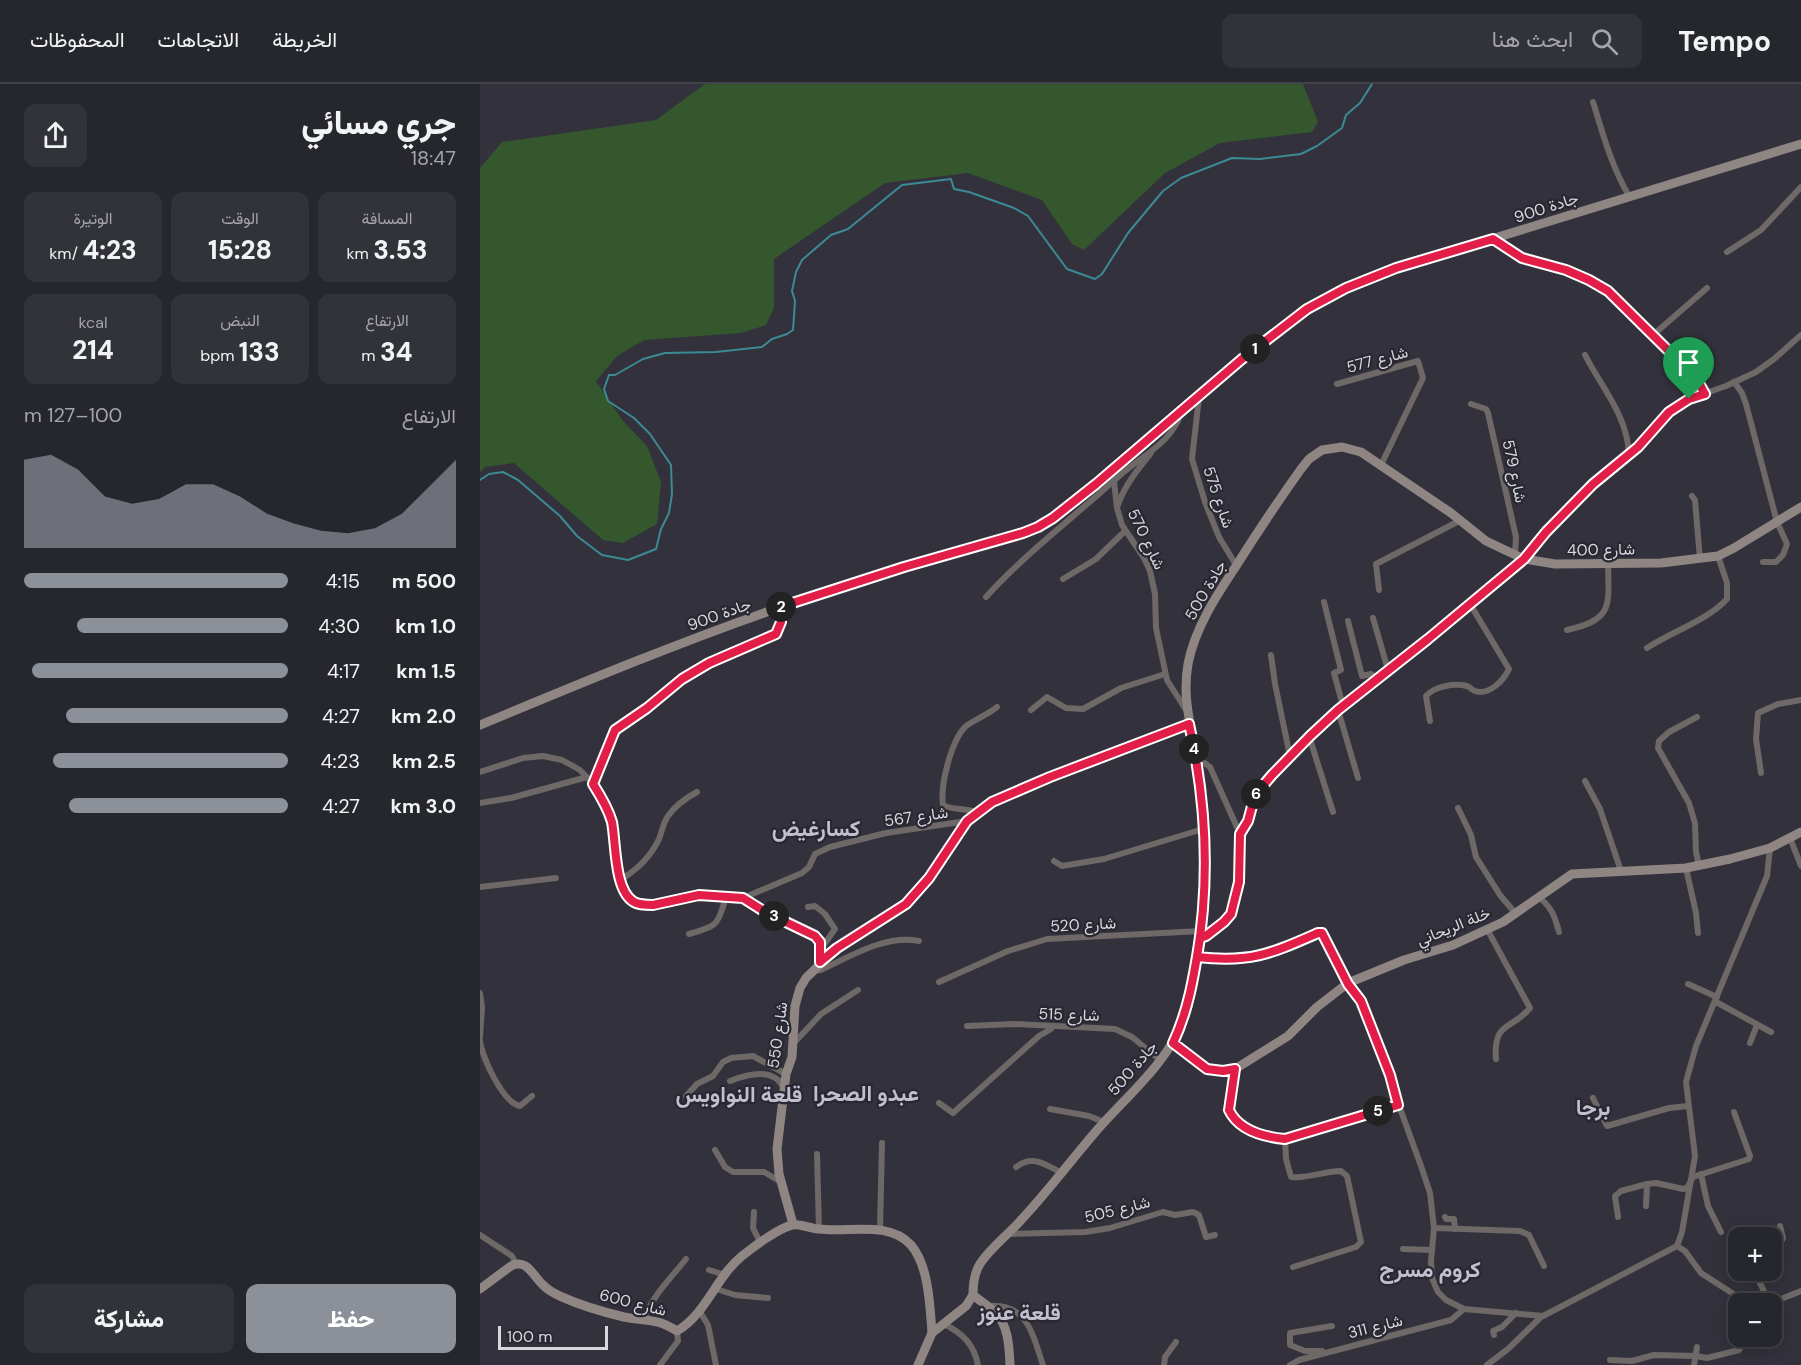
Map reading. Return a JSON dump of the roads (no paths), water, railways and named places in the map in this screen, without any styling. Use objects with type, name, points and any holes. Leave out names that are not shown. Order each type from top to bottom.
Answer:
[{"type":"main road","name":"جادة 900","points":[[480,724],[643,657],[780,607],[1038,527],[1096,484],[1242,359],[1307,309],[1346,288],[1396,268],[1801,144]]},
{"type":"main road","name":"جادة 500","points":[[973,1295],[972,1285],[980,1263],[1063,1173],[1104,1122],[1160,1060],[1173,1043],[1187,1010],[1201,934],[1205,866],[1196,757],[1186,711],[1188,663],[1195,638],[1236,565],[1300,469],[1315,454],[1322,450],[1342,447],[1361,452],[1381,465]]},
{"type":"main road","name":"شارع 400","points":[[1381,465],[1461,520],[1486,541],[1519,556],[1555,564],[1661,563],[1701,560],[1718,556],[1801,507]]},
{"type":"main road","name":"شارع 550","points":[[793,1224],[781,1182],[777,1149],[786,1074],[793,1044],[797,996],[802,983],[820,962],[837,948],[906,904],[929,878],[967,821],[977,813],[1017,790],[1189,724]]},
{"type":"main road","name":"خلة الريحاني","points":[[1235,1069],[1288,1036],[1317,1007],[1348,984],[1404,960],[1446,948],[1487,929],[1516,914],[1572,874],[1699,866],[1774,846],[1801,832]]},
{"type":"main road","points":[[1173,1043],[1207,1069],[1223,1071],[1235,1069]]},
{"type":"main road","points":[[793,1224],[819,1230],[880,1230],[901,1237],[916,1252],[926,1280],[932,1333]]},
{"type":"main road","name":"شارع 600","points":[[516,1264],[530,1269],[543,1285],[557,1295],[617,1315],[664,1323],[677,1331],[689,1324],[700,1312],[716,1289],[722,1274],[760,1242],[793,1224]]},
{"type":"main road","points":[[480,1289],[516,1264]]},
{"type":"main road","points":[[918,1365],[932,1333],[966,1306],[973,1295],[996,1313],[1004,1325],[1009,1346],[1010,1365]]},
{"type":"street","points":[[1593,102],[1608,151],[1618,177],[1629,196]]},
{"type":"street","points":[[1727,252],[1761,230],[1801,187]]},
{"type":"street","points":[[1493,239],[1522,258],[1566,270],[1608,291],[1696,378],[1705,394]]},
{"type":"street","points":[[1653,335],[1707,288]]},
{"type":"street","points":[[1240,834],[1248,821],[1255,795],[1310,736],[1341,708],[1470,604],[1593,484],[1648,437],[1669,412],[1689,399],[1734,382],[1767,364],[1801,336]]},
{"type":"street","points":[[1585,355],[1623,420],[1628,436],[1629,454]]},
{"type":"street","name":"شارع 577","points":[[1337,384],[1418,361],[1423,378],[1381,465]]},
{"type":"street","points":[[1734,382],[1742,393],[1751,419],[1777,522],[1787,544],[1783,555],[1776,562],[1763,562]]},
{"type":"street","name":"شارع 575","points":[[1199,397],[1192,459],[1219,537],[1236,565]]},
{"type":"street","name":"شارع 579","points":[[1471,405],[1486,409],[1488,413],[1519,556]]},
{"type":"street","points":[[986,597],[1028,555],[1167,438],[1178,424],[1181,412]]},
{"type":"street","points":[[1117,508],[1120,497],[1157,447]]},
{"type":"street","name":"شارع 570","points":[[1114,481],[1117,508],[1125,531],[1144,558],[1150,571],[1155,594],[1154,614],[1165,674],[1186,711]]},
{"type":"street","points":[[1097,496],[1111,495],[1117,508]]},
{"type":"street","points":[[1692,496],[1695,500],[1701,560]]},
{"type":"street","points":[[1379,590],[1376,564],[1461,520]]},
{"type":"street","points":[[1063,579],[1096,559],[1125,531]]},
{"type":"street","points":[[1647,648],[1722,605],[1727,599],[1727,583],[1718,556]]},
{"type":"street","points":[[1567,630],[1590,624],[1600,619],[1605,612],[1608,564]]},
{"type":"street","points":[[1324,602],[1341,670],[1334,673],[1358,778]]},
{"type":"street","points":[[1430,722],[1426,696],[1430,692],[1449,686],[1467,686],[1476,692],[1483,692],[1500,683],[1509,669],[1470,604]]},
{"type":"street","points":[[593,784],[615,730],[647,708],[682,679],[709,663],[776,634],[781,622],[780,607]]},
{"type":"street","points":[[1373,618],[1388,670]]},
{"type":"street","points":[[1348,621],[1362,676],[1371,674],[1377,679]]},
{"type":"street","points":[[1271,655],[1290,756]]},
{"type":"street","points":[[1031,710],[1047,697],[1066,708],[1083,709],[1120,688],[1165,674]]},
{"type":"street","points":[[1761,773],[1756,739],[1758,713],[1778,704],[1801,700]]},
{"type":"street","points":[[977,813],[969,808],[950,808],[943,805],[946,770],[955,743],[965,727],[997,707]]},
{"type":"street","points":[[1697,717],[1669,732],[1659,741],[1658,748],[1689,803],[1695,823],[1699,866]]},
{"type":"street","points":[[1310,736],[1333,812]]},
{"type":"street","points":[[480,772],[523,758],[543,756],[562,760],[580,770],[593,784],[611,821],[620,880],[628,897],[634,902],[653,905],[699,895],[743,898],[765,912],[815,936],[820,942],[820,962]]},
{"type":"street","points":[[1196,757],[1210,767],[1240,834],[1239,882],[1231,914],[1206,936],[1201,934]]},
{"type":"street","points":[[480,803],[511,798],[587,777]]},
{"type":"street","points":[[1585,781],[1600,809],[1622,871]]},
{"type":"street","points":[[620,880],[647,857],[658,841],[666,818],[674,808],[697,792]]},
{"type":"street","points":[[1458,808],[1471,835],[1476,856],[1500,895],[1516,914]]},
{"type":"street","name":"شارع 567","points":[[743,898],[802,873],[809,867],[815,854],[825,848],[885,833],[967,821]]},
{"type":"street","points":[[1054,861],[1062,866],[1104,860],[1203,829]]},
{"type":"street","points":[[1790,838],[1801,866]]},
{"type":"street","points":[[1487,1365],[1543,1316],[1677,1246],[1683,1232],[1695,1156],[1686,1091],[1688,1071],[1767,876],[1774,846]]},
{"type":"street","points":[[1686,868],[1698,933]]},
{"type":"street","points":[[480,887],[556,878]]},
{"type":"street","points":[[689,934],[713,927],[727,896]]},
{"type":"street","points":[[1540,898],[1549,905],[1555,915],[1559,932]]},
{"type":"street","points":[[808,907],[815,906],[825,914],[835,929],[821,949]]},
{"type":"street","points":[[1487,929],[1530,1008],[1524,1016],[1510,1022],[1498,1036],[1494,1042],[1496,1059]]},
{"type":"street","points":[[1197,957],[1233,960],[1257,956],[1277,951],[1322,933],[1348,984],[1361,1001],[1390,1075],[1398,1105],[1430,1193],[1434,1228],[1432,1278],[1438,1292],[1454,1305],[1464,1309],[1543,1316]]},
{"type":"street","name":"شارع 520","points":[[939,982],[984,960],[1022,945],[1047,939],[1201,934]]},
{"type":"street","points":[[813,971],[887,943],[904,939],[919,941]]},
{"type":"street","points":[[1688,984],[1771,1032]]},
{"type":"street","points":[[793,1044],[820,1014],[858,990]]},
{"type":"street","points":[[480,993],[482,1008],[480,1038],[484,1059],[510,1101],[520,1106],[532,1096]]},
{"type":"street","name":"شارع 515","points":[[967,1026],[1014,1024],[1052,1028],[1115,1029],[1132,1037],[1160,1060]]},
{"type":"street","points":[[1750,1043],[1757,1025]]},
{"type":"street","points":[[939,1103],[953,1113],[1039,1036],[1052,1028]]},
{"type":"street","points":[[686,1096],[697,1084],[714,1077],[723,1062],[731,1058],[753,1056],[786,1074]]},
{"type":"street","points":[[1235,1069],[1229,1110],[1231,1115],[1242,1126],[1267,1137],[1285,1139],[1398,1105]]},
{"type":"street","points":[[730,1081],[758,1074],[776,1078],[784,1089]]},
{"type":"street","points":[[1593,1098],[1607,1126],[1669,1108],[1688,1106]]},
{"type":"street","points":[[1050,1109],[1089,1116],[1104,1122]]},
{"type":"street","points":[[1618,1217],[1615,1196],[1621,1191],[1656,1183],[1687,1188],[1693,1177],[1750,1156],[1734,1112]]},
{"type":"street","points":[[1285,1139],[1286,1159],[1291,1177],[1302,1178],[1341,1171],[1347,1176],[1361,1242],[1356,1247],[1293,1267]]},
{"type":"street","points":[[880,1230],[882,1143]]},
{"type":"street","points":[[715,1150],[726,1167],[733,1172],[764,1172],[781,1182]]},
{"type":"street","points":[[817,1154],[819,1230]]},
{"type":"street","points":[[1016,1167],[1024,1161],[1033,1160],[1063,1173]]},
{"type":"street","points":[[1701,1174],[1708,1206],[1721,1232]]},
{"type":"street","points":[[1646,1206],[1647,1184]]},
{"type":"street","points":[[754,1212],[753,1228],[760,1242]]},
{"type":"street","name":"شارع 505","points":[[1008,1234],[1084,1232],[1110,1228],[1163,1212],[1175,1215],[1193,1212],[1199,1215],[1206,1237],[1215,1235]]},
{"type":"street","points":[[1445,1216],[1454,1219],[1455,1229]]},
{"type":"street","points":[[1434,1228],[1520,1231],[1529,1235],[1544,1266]]},
{"type":"street","points":[[480,1235],[512,1256],[516,1264]]},
{"type":"street","points":[[1677,1246],[1685,1251],[1701,1273],[1732,1293]]},
{"type":"street","points":[[1403,1249],[1432,1250]]},
{"type":"street","points":[[644,1319],[647,1309],[658,1293],[686,1259]]},
{"type":"street","points":[[709,1269],[722,1274]]},
{"type":"street","points":[[716,1289],[735,1295],[768,1298]]},
{"type":"street","points":[[1782,1298],[1801,1291]]},
{"type":"street","points":[[1503,1314],[1509,1305]]},
{"type":"street","points":[[986,1306],[1003,1307],[1019,1313],[1031,1330],[1043,1365]]},
{"type":"street","name":"شارع 311","points":[[1290,1365],[1299,1360],[1450,1320],[1464,1309]]},
{"type":"street","points":[[700,1312],[708,1325],[716,1365]]},
{"type":"street","points":[[1494,1335],[1493,1331],[1502,1327],[1516,1313]]},
{"type":"street","points":[[944,1324],[968,1340],[978,1365]]},
{"type":"street","points":[[1329,1352],[1305,1351],[1290,1345],[1289,1338],[1290,1333],[1300,1330],[1332,1326]]},
{"type":"street","points":[[660,1365],[678,1341],[677,1331]]},
{"type":"street","points":[[1164,1365],[1165,1357],[1176,1342]]},
{"type":"street","points":[[1694,1365],[1697,1347]]},
{"type":"street","points":[[1610,1360],[1632,1360],[1654,1355],[1707,1358],[1739,1350],[1741,1347]]},
{"type":"waterway","points":[[480,480],[489,474],[503,472],[518,480],[560,516],[577,536],[602,555],[628,560],[656,549],[661,529],[669,513],[672,494],[671,465],[650,434],[634,418],[608,401],[604,389],[609,375],[615,375],[643,359],[665,353],[716,352],[762,347],[772,339],[787,334],[793,330],[795,301],[792,291],[796,272],[802,260],[831,235],[848,229],[902,185],[951,179],[954,189],[1014,208],[1028,216],[1067,269],[1095,279],[1102,274],[1128,233],[1163,191],[1181,178],[1232,158],[1260,159],[1301,154],[1317,146],[1342,128],[1346,115],[1360,103],[1372,84]]},
{"type":"district","name":"كسارغيض","points":[[816,828]]},
{"type":"district","name":"عبدو الصحرا","points":[[866,1093]]},
{"type":"district","name":"قلعة النواويس","points":[[739,1094]]},
{"type":"district","name":"برجا","points":[[1593,1107]]},
{"type":"district","name":"كروم مسرج","points":[[1430,1269]]},
{"type":"district","name":"قلعة عنوز","points":[[1019,1312]]}]
